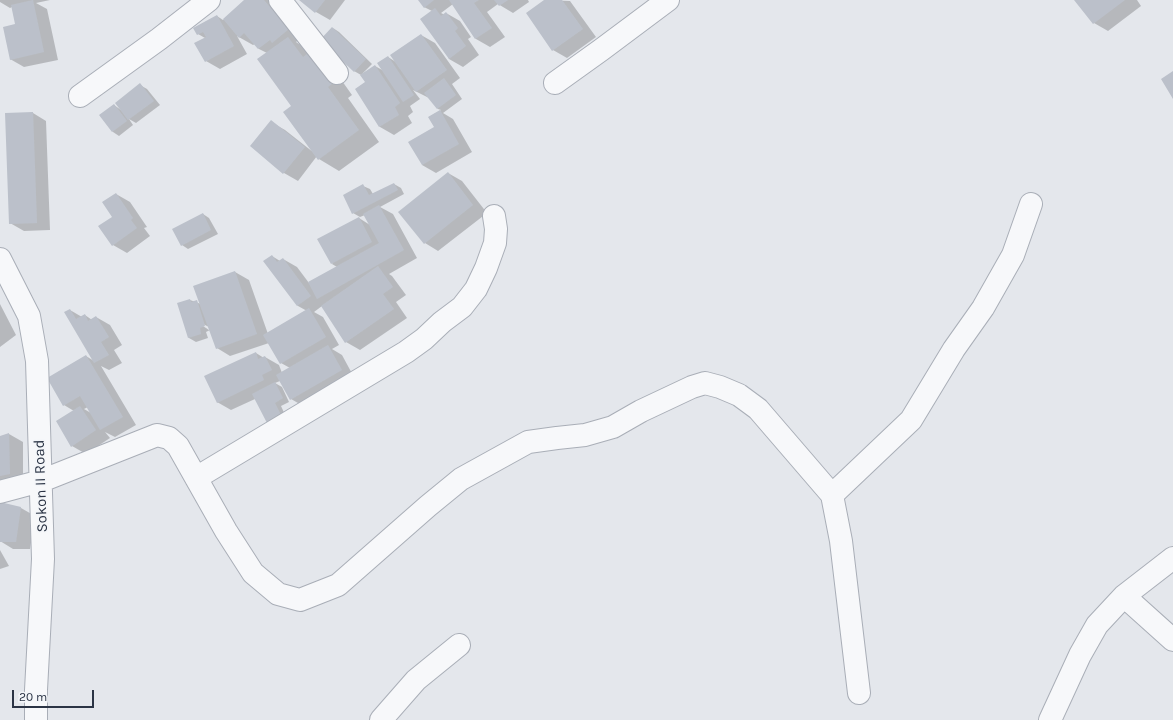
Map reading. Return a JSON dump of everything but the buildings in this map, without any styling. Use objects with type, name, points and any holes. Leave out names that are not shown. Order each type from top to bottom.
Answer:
[{"type":"street","points":[[80,96],[159,39],[209,0]]},
{"type":"street","points":[[280,0],[337,73]]},
{"type":"street","points":[[555,83],[608,46],[668,0]]},
{"type":"street","points":[[832,495],[911,420],[954,349],[983,308],[1013,255],[1031,204]]},
{"type":"street","points":[[196,478],[406,352],[424,340],[442,322],[462,307],[476,289],[496,243],[494,216]]},
{"type":"street","name":"Sokon II Road","points":[[0,260],[29,316],[37,361],[43,559],[36,690],[36,720]]},
{"type":"street","points":[[0,492],[41,481],[157,435],[169,438],[178,446],[226,531],[254,573],[278,594],[300,600],[338,585],[461,479],[528,442],[585,435],[612,427],[686,390],[706,383],[720,386],[739,395],[758,410],[832,495],[841,541],[859,693]]},
{"type":"street","points":[[1050,720],[1080,655],[1097,625],[1124,596],[1173,558]]},
{"type":"street","points":[[1124,596],[1173,640]]},
{"type":"street","points":[[381,720],[416,680],[459,645]]}]
